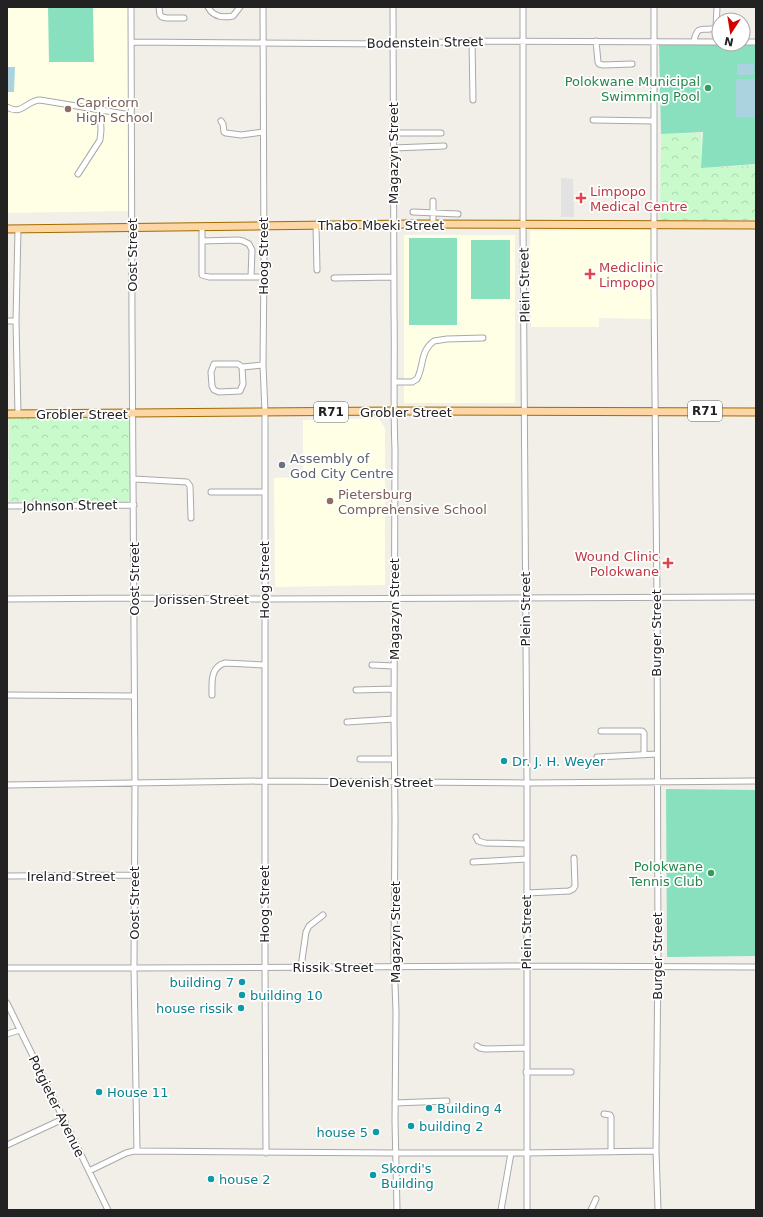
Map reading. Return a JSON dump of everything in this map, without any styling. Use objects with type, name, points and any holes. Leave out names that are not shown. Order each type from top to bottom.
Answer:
[{"type":"main road","name":"Thabo Mbeki Street","points":[[7,229],[316,225],[756,225]]},
{"type":"main road","name":"Grobler Street","points":[[7,414],[394,411],[756,412]]},
{"type":"street","name":"Oost Street","points":[[131,7],[135,783],[134,968],[137,1151]]},
{"type":"street","points":[[159,7],[160,15],[162,17],[184,18]]},
{"type":"street","points":[[208,7],[214,15],[221,16],[233,16],[240,7]]},
{"type":"street","name":"Hoog Street","points":[[263,7],[263,365],[265,412],[264,967],[266,1153]]},
{"type":"street","name":"Magazyn Street","points":[[393,7],[395,1103],[398,1210]]},
{"type":"street","name":"Plein Street","points":[[523,7],[527,844],[526,1210]]},
{"type":"street","name":"Burger Street","points":[[654,7],[657,754],[656,1151],[658,1210]]},
{"type":"street","points":[[694,41],[698,30],[714,29],[716,27],[717,7]]},
{"type":"street","name":"Bodenstein Street","points":[[131,42],[393,44],[472,41],[711,42]]},
{"type":"street","points":[[472,41],[473,100]]},
{"type":"street","points":[[596,41],[599,64],[603,66],[632,64]]},
{"type":"street","points":[[7,107],[12,110],[18,109],[27,106],[33,101],[40,100],[131,115]]},
{"type":"street","points":[[78,174],[100,140],[100,110]]},
{"type":"street","points":[[593,120],[654,121]]},
{"type":"street","points":[[221,121],[224,132],[226,133],[241,135],[263,132]]},
{"type":"street","points":[[394,133],[441,133]]},
{"type":"street","points":[[394,148],[444,146]]},
{"type":"street","points":[[433,201],[433,225]]},
{"type":"street","points":[[413,212],[458,214]]},
{"type":"street","points":[[316,225],[317,270]]},
{"type":"street","points":[[202,227],[201,273],[203,276],[264,277]]},
{"type":"street","points":[[18,229],[16,321],[18,414]]},
{"type":"street","points":[[202,241],[238,240],[249,244],[252,250],[251,277]]},
{"type":"street","points":[[334,278],[394,277]]},
{"type":"street","points":[[7,321],[16,321]]},
{"type":"street","points":[[394,382],[412,382],[417,379],[423,356],[434,341],[447,339],[483,338]]},
{"type":"street","points":[[242,367],[242,384],[240,391],[218,392],[214,390],[210,372],[213,365],[238,364],[242,367],[263,365]]},
{"type":"street","points":[[134,479],[187,482],[190,486],[191,518]]},
{"type":"street","points":[[211,492],[265,492]]},
{"type":"street","name":"Johnson Street","points":[[7,506],[134,505]]},
{"type":"street","name":"Jorissen Street","points":[[7,599],[525,599],[756,597]]},
{"type":"street","points":[[212,695],[212,675],[222,664],[264,664]]},
{"type":"street","points":[[372,665],[394,666]]},
{"type":"street","points":[[356,690],[394,689]]},
{"type":"street","points":[[7,695],[134,696]]},
{"type":"street","points":[[347,722],[394,719]]},
{"type":"street","points":[[601,731],[642,730],[644,733],[644,755]]},
{"type":"street","points":[[597,757],[657,754]]},
{"type":"street","points":[[360,759],[394,759]]},
{"type":"street","name":"Devenish Street","points":[[7,785],[264,781],[526,783],[756,781]]},
{"type":"street","points":[[476,836],[478,841],[485,844],[527,844]]},
{"type":"street","points":[[527,893],[573,890],[575,886],[574,858]]},
{"type":"street","points":[[472,862],[527,859]]},
{"type":"street","name":"Ireland Street","points":[[7,876],[134,875]]},
{"type":"street","points":[[301,967],[306,932],[309,926],[323,914]]},
{"type":"street","name":"Rissik Street","points":[[7,968],[526,966],[756,967]]},
{"type":"street","name":"Potgieter Avenue","points":[[7,1003],[108,1210]]},
{"type":"street","points":[[7,1034],[20,1030]]},
{"type":"street","points":[[477,1046],[485,1049],[526,1048]]},
{"type":"street","points":[[526,1072],[571,1072]]},
{"type":"street","points":[[395,1103],[447,1101]]},
{"type":"street","points":[[604,1114],[610,1115],[611,1117],[611,1152]]},
{"type":"street","points":[[7,1145],[63,1119]]},
{"type":"street","points":[[89,1171],[126,1153],[137,1151],[396,1154],[656,1151]]},
{"type":"street","points":[[500,1210],[511,1153]]},
{"type":"street","points":[[591,1210],[596,1199]]},
{"type":"shaded area","name":"Capricorn High School","points":[[7,7],[128,7],[130,211],[7,213]]},
{"type":"shaded area","points":[[561,178],[573,179],[574,217],[561,217]]},
{"type":"shaded area","name":"Mediclinic Limpopo","points":[[651,230],[651,319],[599,318],[599,327],[531,327],[530,231]]},
{"type":"shaded area","points":[[404,235],[515,235],[515,403],[404,403]]},
{"type":"shaded area","name":"Pietersburg Comprehensive School","points":[[378,418],[385,428],[385,585],[275,587],[274,478],[303,477],[303,420]]},
{"type":"green space","points":[[48,7],[93,7],[94,62],[49,62]]},
{"type":"green space","name":"Polokwane Municipal Swimming Pool","points":[[659,44],[711,44],[711,52],[751,52],[751,44],[756,44],[756,164],[701,168],[703,132],[661,134]]},
{"type":"green space","points":[[701,133],[701,168],[756,165],[756,220],[660,220],[661,134]]},
{"type":"green space","points":[[409,238],[457,238],[457,325],[409,325]]},
{"type":"green space","points":[[471,240],[510,240],[510,299],[471,299]]},
{"type":"green space","points":[[9,418],[127,418],[131,423],[131,499],[126,502],[9,502]]},
{"type":"green space","name":"Polokwane Tennis Club","points":[[666,789],[756,790],[756,956],[667,957]]},
{"type":"water","points":[[737,64],[754,64],[754,75],[737,75]]},
{"type":"water","points":[[7,67],[15,67],[14,92],[7,92]]},
{"type":"water","points":[[736,79],[755,79],[755,117],[736,117]]},
{"type":"place","name":"Polokwane Municipal Swimming Pool","points":[[708,88]]},
{"type":"place","name":"Capricorn High School","points":[[68,109]]},
{"type":"place","name":"Limpopo Medical Centre","points":[[581,198]]},
{"type":"place","name":"Mediclinic Limpopo","points":[[590,274]]},
{"type":"place","name":"Assembly of God City Centre","points":[[282,465]]},
{"type":"place","name":"Pietersburg Comprehensive School","points":[[330,501]]},
{"type":"place","name":"Wound Clinic Polokwane","points":[[668,563]]},
{"type":"place","name":"Dr. J. H. Weyer","points":[[504,761]]},
{"type":"place","name":"Polokwane Tennis Club","points":[[711,873]]},
{"type":"place","name":"building 7","points":[[242,982]]},
{"type":"place","name":"building 10","points":[[242,995]]},
{"type":"place","name":"house rissik","points":[[241,1008]]},
{"type":"place","name":"House 11","points":[[99,1092]]},
{"type":"place","name":"Building 4","points":[[429,1108]]},
{"type":"place","name":"building 2","points":[[411,1126]]},
{"type":"place","name":"house 5","points":[[376,1132]]},
{"type":"place","name":"Skordi's Building","points":[[373,1175]]},
{"type":"place","name":"house 2","points":[[211,1179]]}]
